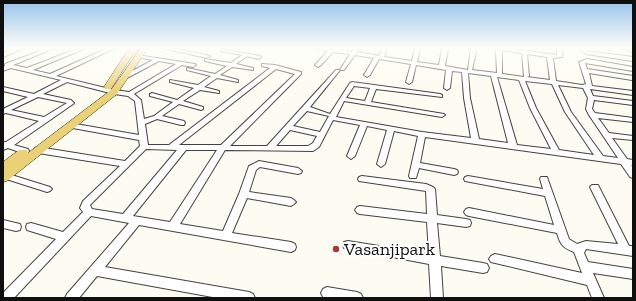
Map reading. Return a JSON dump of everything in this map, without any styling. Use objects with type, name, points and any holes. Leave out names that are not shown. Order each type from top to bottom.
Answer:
[{"type":"main road","points":[[4,174],[25,151],[110,91],[125,62]]},
{"type":"main road","points":[[4,174],[70,126],[123,78],[133,62]]},
{"type":"street","points":[[6,66],[17,62]]},
{"type":"street","points":[[27,70],[48,62]]},
{"type":"street","points":[[50,76],[81,62]]},
{"type":"street","points":[[123,78],[153,62]]},
{"type":"street","points":[[177,62],[215,76],[236,81]]},
{"type":"street","points":[[221,62],[251,69]]},
{"type":"street","points":[[141,123],[156,117],[235,62]]},
{"type":"street","points":[[318,65],[321,62]]},
{"type":"street","points":[[269,149],[347,62]]},
{"type":"street","points":[[367,75],[376,62]]},
{"type":"street","points":[[408,62],[633,92]]},
{"type":"street","points":[[442,67],[443,62]]},
{"type":"street","points":[[470,62],[468,70],[467,98],[476,142]]},
{"type":"street","points":[[498,62],[496,74],[513,146]]},
{"type":"street","points":[[524,62],[523,77],[533,108],[556,152]]},
{"type":"street","points":[[551,62],[554,81],[568,112],[600,158]]},
{"type":"street","points":[[582,62],[586,71],[587,86],[591,98],[588,109],[633,175]]},
{"type":"street","points":[[590,62],[633,69]]},
{"type":"street","points":[[130,94],[182,63]]},
{"type":"street","points":[[409,82],[415,63]]},
{"type":"street","points":[[173,226],[223,148],[299,73],[264,65]]},
{"type":"street","points":[[6,66],[110,91],[130,94],[138,100],[144,142],[127,164],[86,204],[85,208],[90,212],[291,247]]},
{"type":"street","points":[[171,147],[275,67]]},
{"type":"street","points":[[447,88],[452,69]]},
{"type":"street","points":[[586,71],[632,78]]},
{"type":"street","points":[[4,111],[66,80]]},
{"type":"street","points":[[172,81],[218,92]]},
{"type":"street","points":[[70,126],[171,147],[310,149],[314,147],[322,135],[330,116],[352,84],[440,96]]},
{"type":"street","points":[[367,103],[374,86]]},
{"type":"street","points":[[3,89],[71,102],[70,105],[4,146]]},
{"type":"street","points":[[152,95],[201,108]]},
{"type":"street","points":[[591,98],[633,103]]},
{"type":"street","points":[[342,99],[442,115]]},
{"type":"street","points":[[305,108],[364,124],[422,134],[633,162]]},
{"type":"street","points":[[4,111],[46,120]]},
{"type":"street","points":[[592,115],[633,120]]},
{"type":"street","points":[[156,117],[181,123]]},
{"type":"street","points":[[351,156],[364,124]]},
{"type":"street","points":[[288,127],[322,135]]},
{"type":"street","points":[[381,164],[392,128]]},
{"type":"street","points":[[413,176],[422,134]]},
{"type":"street","points":[[605,135],[633,138]]},
{"type":"street","points":[[4,146],[25,151]]},
{"type":"street","points":[[71,298],[95,270],[184,147]]},
{"type":"street","points":[[38,150],[127,164]]},
{"type":"street","points":[[226,235],[244,194],[252,168],[259,164],[298,171]]},
{"type":"street","points":[[415,165],[454,172]]},
{"type":"street","points":[[4,174],[47,189]]},
{"type":"street","points":[[362,178],[426,187],[430,189],[437,298]]},
{"type":"street","points":[[468,179],[548,193]]},
{"type":"street","points":[[544,179],[567,244],[579,249]]},
{"type":"street","points":[[595,187],[629,251]]},
{"type":"street","points":[[244,194],[291,202]]},
{"type":"street","points":[[360,210],[466,223]]},
{"type":"street","points":[[6,298],[90,212]]},
{"type":"street","points":[[469,212],[561,230]]},
{"type":"street","points":[[3,224],[16,228]]},
{"type":"street","points":[[31,227],[65,237]]},
{"type":"street","points":[[348,245],[483,268]]},
{"type":"street","points":[[579,249],[580,247],[586,245],[629,251]]},
{"type":"street","points":[[579,249],[578,253],[598,298]]},
{"type":"street","points":[[495,259],[589,280]]},
{"type":"street","points":[[584,266],[633,274]]},
{"type":"street","points":[[95,270],[249,298]]},
{"type":"street","points":[[328,293],[357,298]]},
{"type":"place","name":"Vasanjipark","points":[[336,249]]}]
